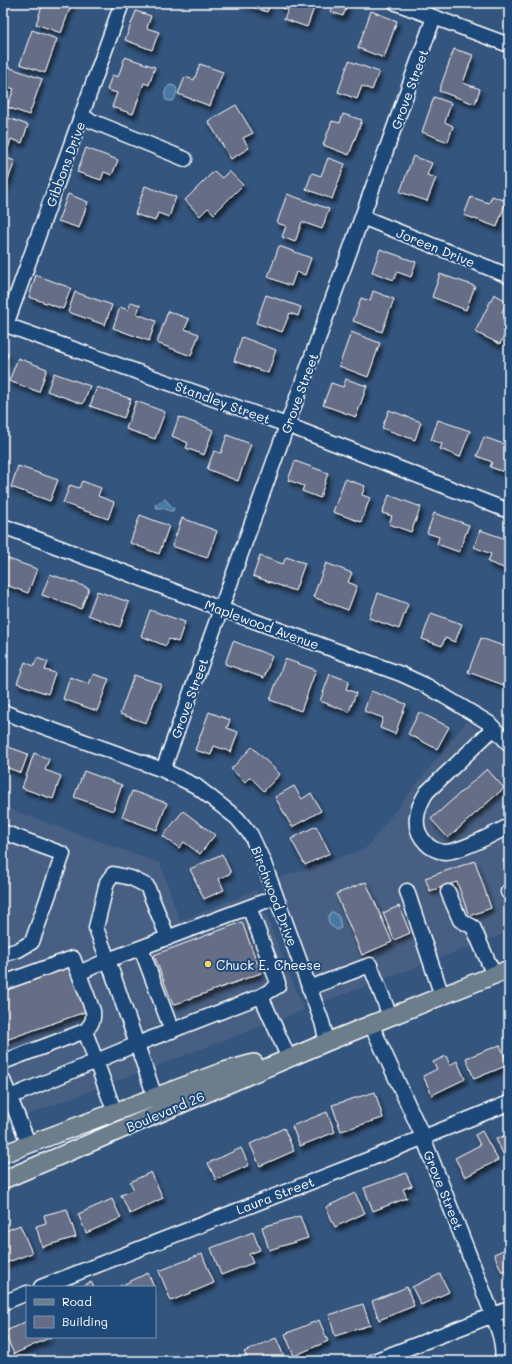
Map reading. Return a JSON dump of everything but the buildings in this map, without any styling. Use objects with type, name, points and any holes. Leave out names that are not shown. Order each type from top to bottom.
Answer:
[{"type":"main road","name":"Boulevard 26","points":[[3,1180],[390,1016],[502,972]]},
{"type":"main road","name":"Boulevard 26","points":[[3,1154],[221,1072],[328,1042]]},
{"type":"street","name":"Gibbons Drive","points":[[5,324],[82,117],[122,3]]},
{"type":"street","points":[[396,3],[509,45]]},
{"type":"street","name":"Grove Street","points":[[163,770],[434,17]]},
{"type":"street","points":[[82,117],[185,159]]},
{"type":"street","name":"Joreen Drive","points":[[362,217],[509,276]]},
{"type":"street","name":"Standley Street","points":[[5,324],[287,425],[509,511]]},
{"type":"street","name":"Maplewood Avenue","points":[[3,526],[221,609],[401,674],[427,686],[489,723],[509,744]]},
{"type":"street","name":"Birchwood Drive","points":[[3,712],[163,770],[196,786],[237,818],[250,836],[263,861],[328,1042]]},
{"type":"street","points":[[494,728],[427,792],[421,801],[416,822],[421,839],[428,846],[445,852],[469,845],[509,826]]},
{"type":"street","points":[[3,832],[63,854],[32,942],[18,950],[3,955]]},
{"type":"street","points":[[155,1097],[96,928],[107,882],[113,874],[131,878],[147,886],[168,938]]},
{"type":"street","points":[[407,891],[442,996]]},
{"type":"street","points":[[448,892],[460,920],[473,927],[502,972]]},
{"type":"street","points":[[79,973],[108,960],[276,897]]},
{"type":"street","points":[[10,1097],[95,1063],[137,1044],[261,996],[278,986],[278,982],[249,907]]},
{"type":"street","points":[[141,948],[172,1030]]},
{"type":"street","points":[[3,983],[73,958],[93,1011],[94,1019],[85,1031],[3,1062]]},
{"type":"street","points":[[309,988],[370,965],[390,1016]]},
{"type":"street","points":[[261,996],[287,1054]]},
{"type":"street","name":"Grove Street","points":[[371,1024],[423,1137],[500,1333],[503,1346],[502,1361]]},
{"type":"street","points":[[85,1031],[95,1063],[115,1112]]},
{"type":"street","points":[[3,1080],[29,1144]]},
{"type":"street","name":"Laura Street","points":[[44,1286],[509,1103]]},
{"type":"street","points":[[3,1302],[26,1293]]},
{"type":"street","points":[[374,1361],[509,1309]]},
{"type":"shaded area","points":[[170,85],[175,86],[177,89],[173,100],[169,101],[166,100],[165,92]]},
{"type":"shaded area","points":[[165,499],[174,509],[173,511],[163,508],[156,508],[155,505]]},
{"type":"shaded area","points":[[467,721],[501,747],[509,757],[509,932],[323,1002],[275,879],[365,849]]},
{"type":"shaded area","points":[[3,807],[160,863],[180,921],[256,890],[304,1010],[3,1124]]},
{"type":"shaded area","points":[[331,912],[334,912],[339,917],[341,928],[337,930],[329,924],[328,918]]},
{"type":"place","name":"Chuck E. Cheese","points":[[208,964]]}]
